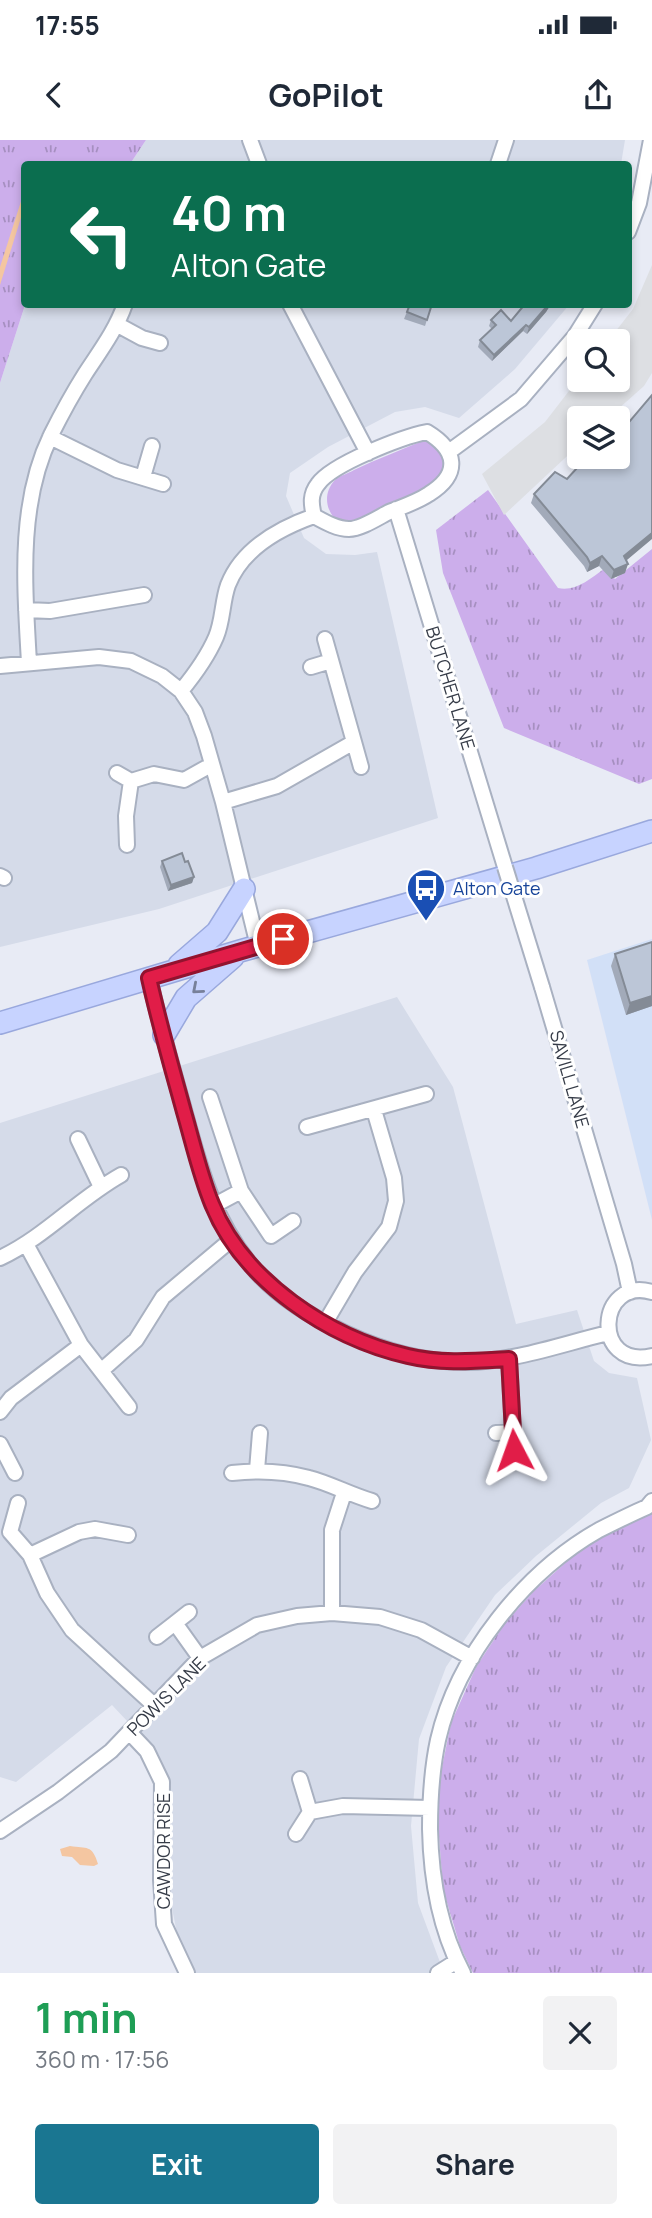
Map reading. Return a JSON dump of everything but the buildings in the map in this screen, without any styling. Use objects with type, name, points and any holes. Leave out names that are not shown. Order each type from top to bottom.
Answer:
[{"type":"street","points":[[250,140],[258,161]]},
{"type":"street","points":[[499,161],[506,140]]},
{"type":"street","points":[[632,221],[639,203],[651,140]]},
{"type":"street","points":[[29,663],[26,548],[33,486],[50,437],[83,377],[118,325],[124,308]]},
{"type":"street","points":[[292,308],[368,453]]},
{"type":"street","points":[[450,451],[521,399],[575,336],[592,308]]},
{"type":"street","points":[[118,325],[160,344]]},
{"type":"street","points":[[427,432],[441,440],[450,451],[452,463],[445,480],[430,494],[352,530],[327,524],[314,516],[311,497],[318,483],[332,472],[368,453],[409,436],[427,432]]},
{"type":"street","points":[[50,437],[117,470],[163,484]]},
{"type":"street","points":[[144,477],[152,446]]},
{"type":"street","name":"BUTCHER LANE","points":[[396,509],[505,867]]},
{"type":"street","points":[[181,691],[204,662],[217,634],[229,584],[244,559],[269,537],[289,525],[314,516]]},
{"type":"street","points":[[26,610],[50,611],[144,595]]},
{"type":"street","points":[[325,639],[361,766]]},
{"type":"street","points":[[0,666],[99,657],[131,661],[162,676],[181,691],[195,712],[223,802],[244,889],[249,949]]},
{"type":"street","points":[[311,667],[331,661]]},
{"type":"street","points":[[223,802],[277,786],[354,742]]},
{"type":"street","points":[[117,773],[131,781],[154,774],[184,780],[211,765]]},
{"type":"street","points":[[127,845],[126,816],[131,781]]},
{"type":"street","points":[[0,1023],[172,971],[536,868],[652,831]]},
{"type":"street","name":"SAVILL LANE","points":[[505,867],[624,1264],[630,1292]]},
{"type":"street","points":[[172,971],[217,932],[244,889]]},
{"type":"street","points":[[164,1035],[186,998],[249,949]]},
{"type":"street","points":[[149,978],[213,1206],[232,1239],[255,1270],[285,1299],[325,1323],[368,1343],[410,1357],[467,1362],[509,1359],[608,1333]]},
{"type":"street","points":[[307,1128],[426,1094]]},
{"type":"street","points":[[210,1097],[241,1191],[271,1236],[293,1221]]},
{"type":"street","points":[[325,1323],[355,1272],[389,1227],[397,1201],[394,1178],[374,1110]]},
{"type":"street","points":[[78,1139],[101,1187]]},
{"type":"street","points":[[1,1255],[26,1244],[121,1175]]},
{"type":"street","points":[[213,1206],[241,1191]]},
{"type":"street","points":[[102,1370],[136,1340],[163,1297],[232,1239]]},
{"type":"street","points":[[26,1244],[81,1346],[129,1407]]},
{"type":"street","points":[[651,1360],[629,1356],[620,1350],[608,1333],[607,1323],[614,1304],[630,1292],[652,1292]]},
{"type":"street","points":[[0,1412],[12,1398],[81,1346]]},
{"type":"street","points":[[509,1359],[514,1450]]},
{"type":"street","points":[[496,1433],[513,1432]]},
{"type":"street","points":[[257,1470],[260,1433]]},
{"type":"street","points":[[0,1444],[15,1473]]},
{"type":"street","points":[[232,1473],[257,1470],[310,1478],[344,1493],[372,1501]]},
{"type":"street","points":[[332,1613],[332,1530],[344,1493]]},
{"type":"street","points":[[438,1973],[460,1967],[437,1899],[430,1854],[430,1808],[438,1740],[453,1695],[472,1658],[509,1606],[538,1576],[598,1531],[652,1502]]},
{"type":"street","points":[[18,1503],[5,1536],[30,1555],[47,1592],[72,1630],[155,1706]]},
{"type":"street","points":[[30,1555],[79,1532],[95,1529],[128,1535]]},
{"type":"street","points":[[157,1637],[189,1612]]},
{"type":"street","name":"POWIS LANE","points":[[0,1831],[58,1793],[130,1733],[200,1658],[257,1625],[297,1616],[332,1613],[380,1617],[421,1630],[472,1658]]},
{"type":"street","points":[[175,1623],[200,1658]]},
{"type":"street","name":"CAWDOR RISE","points":[[130,1733],[147,1751],[162,1782],[160,1880],[164,1924],[187,1973]]},
{"type":"street","points":[[300,1779],[310,1812]]},
{"type":"street","points":[[296,1834],[310,1812],[343,1806],[430,1808]]},
{"type":"shaded area","points":[[146,140],[625,140],[622,161],[132,161]]},
{"type":"shaded area","points":[[21,201],[21,218],[0,285],[0,267]]},
{"type":"shaded area","points":[[652,265],[652,373],[644,386],[622,406],[567,406],[567,456],[504,515],[482,474],[545,422],[568,392],[630,392],[630,329],[617,329],[633,309]]},
{"type":"shaded area","points":[[24,308],[566,308],[515,369],[459,418],[425,407],[395,412],[328,447],[290,473],[286,496],[304,538],[326,554],[355,555],[377,552],[438,818],[159,909],[0,947],[0,383]]},
{"type":"shaded area","points":[[652,939],[652,1220],[587,960]]},
{"type":"shaded area","points":[[397,997],[453,1087],[516,1324],[577,1310],[594,1361],[609,1373],[637,1378],[651,1440],[629,1488],[601,1503],[536,1556],[495,1595],[446,1667],[419,1739],[411,1826],[418,1903],[444,1973],[193,1973],[181,1953],[169,1893],[159,1755],[112,1705],[16,1782],[0,1777],[0,1123]]},
{"type":"shaded area","points":[[70,1846],[91,1850],[98,1864],[80,1865],[72,1857],[62,1856],[60,1849]]},
{"type":"green space","points":[[0,140],[146,140],[132,161],[21,161],[21,308],[24,308],[0,383]]},
{"type":"green space","points":[[425,440],[440,446],[446,460],[445,472],[423,490],[351,522],[339,523],[335,519],[327,497],[335,480]]},
{"type":"green space","points":[[488,490],[558,588],[576,586],[604,569],[615,579],[652,549],[652,779],[639,784],[504,728],[443,573],[436,530]]},
{"type":"green space","points":[[652,1509],[652,1973],[473,1973],[460,1946],[443,1889],[436,1797],[451,1723],[476,1667],[505,1623],[534,1591],[592,1539]]},
{"type":"place","name":"Alton Gate","points":[[426,922]]},
{"type":"route","points":[[283,939],[149,978],[172,1070],[213,1206],[232,1239],[255,1270],[285,1299],[325,1323],[391,1352],[410,1357],[467,1362],[509,1359],[514,1450]]}]
